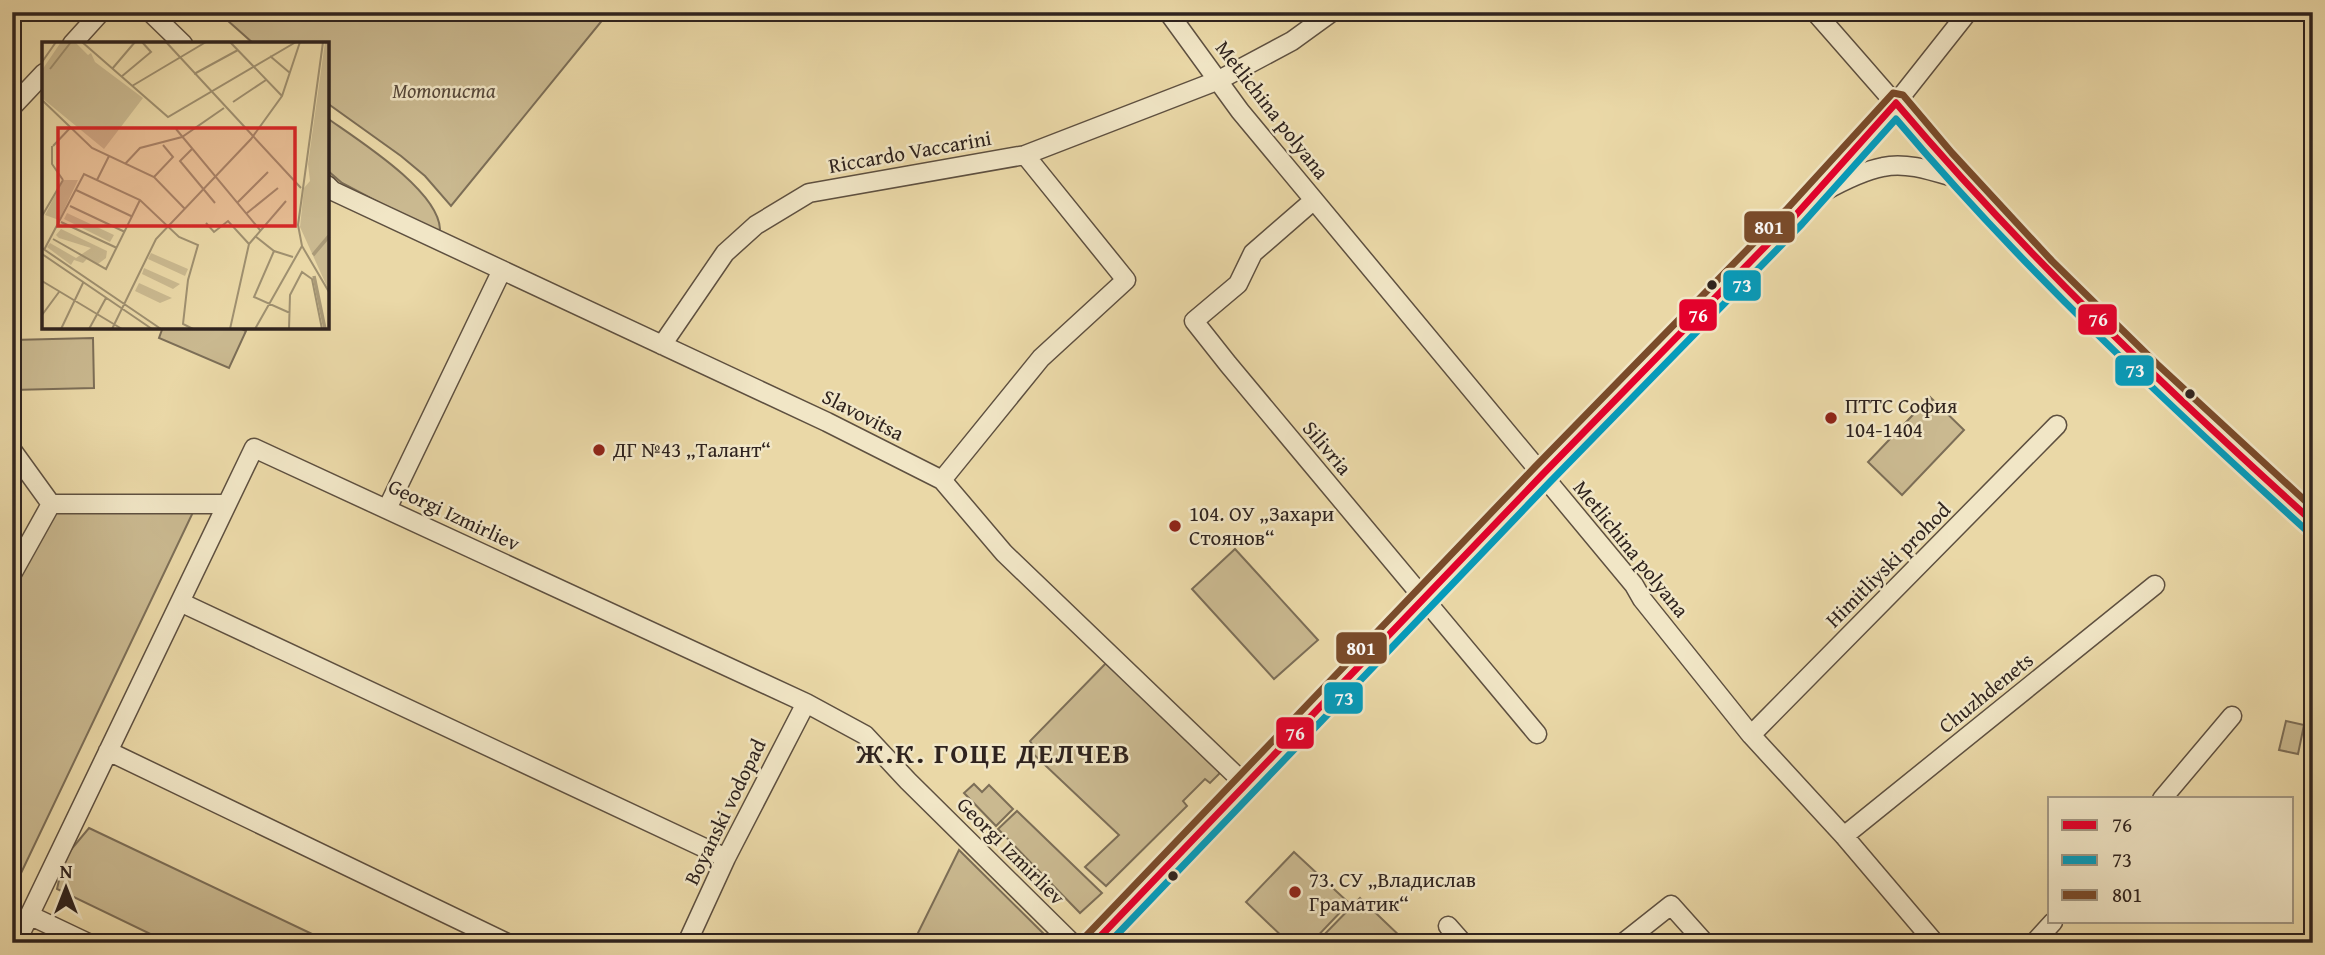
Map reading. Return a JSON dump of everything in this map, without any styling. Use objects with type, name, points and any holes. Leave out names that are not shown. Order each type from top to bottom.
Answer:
[{"type":"street","points":[[74,42],[102,12]]},
{"type":"street","points":[[150,12],[181,42]]},
{"type":"street","name":"Metlichina polyana","points":[[1168,12],[1240,111],[1634,585],[1642,599],[1751,735],[1844,836],[1935,943]]},
{"type":"street","points":[[1219,80],[1293,41],[1332,12]]},
{"type":"street","points":[[1815,12],[2044,268],[2135,359],[2308,514]]},
{"type":"street","points":[[1094,943],[1542,475],[1813,197],[1896,103],[1968,12]]},
{"type":"street","points":[[12,107],[42,75]]},
{"type":"street","name":"Riccardo Vaccarini","points":[[662,345],[725,253],[756,225],[809,193],[1025,155],[1219,80]]},
{"type":"street","points":[[942,480],[1041,358],[1126,280],[1025,155]]},
{"type":"street","points":[[1813,197],[1882,167],[1911,167],[1963,180]]},
{"type":"street","name":"Slavovitsa","points":[[330,188],[827,422],[942,480],[1004,554],[1246,785]]},
{"type":"street","name":"Silivria","points":[[1314,200],[1253,253],[1238,284],[1194,321],[1537,734]]},
{"type":"street","points":[[387,509],[502,270]]},
{"type":"street","name":"Himitliyski prohod","points":[[1751,735],[2057,425]]},
{"type":"street","name":"Georgi Izmirliev","points":[[16,943],[254,448],[806,703],[865,735],[1072,943]]},
{"type":"street","points":[[12,450],[51,504]]},
{"type":"street","points":[[51,504],[227,503]]},
{"type":"street","points":[[12,574],[51,504]]},
{"type":"street","name":"Chuzhdenets","points":[[1844,836],[2155,585]]},
{"type":"street","points":[[180,601],[726,858]]},
{"type":"street","name":"Boyanski vodopad","points":[[687,943],[726,858],[806,703]]},
{"type":"street","points":[[2164,797],[2232,716]]},
{"type":"street","points":[[108,751],[507,943]]},
{"type":"street","points":[[1623,943],[1671,905],[1705,943]]},
{"type":"street","points":[[29,915],[88,943]]},
{"type":"street","points":[[2034,943],[2052,923]]},
{"type":"street","points":[[1448,926],[1463,943]]},
{"type":"green space","name":"Мотописта","points":[[218,12],[609,12],[451,206],[425,176],[401,156],[329,104],[329,42],[252,42]]},
{"type":"green space","points":[[329,119],[412,183],[436,214],[440,229],[435,232],[342,183],[329,172]]},
{"type":"green space","points":[[162,329],[246,331],[229,368],[159,338]]},
{"type":"green space","points":[[93,338],[94,388],[12,390],[12,340]]},
{"type":"green space","points":[[1930,397],[1964,430],[1902,495],[1868,462]]},
{"type":"green space","points":[[195,508],[12,892],[12,590],[54,509]]},
{"type":"green space","points":[[1235,549],[1318,640],[1274,679],[1192,589]]},
{"type":"green space","points":[[1110,659],[1221,772],[1210,783],[1205,779],[1183,801],[1187,806],[1106,886],[1085,867],[1119,835],[1028,749],[1032,744],[1030,741]]},
{"type":"green space","points":[[2286,721],[2304,725],[2298,754],[2279,750]]},
{"type":"green space","points":[[974,784],[982,792],[989,785],[1013,809],[996,826],[964,793]]},
{"type":"green space","points":[[1017,811],[1102,893],[1080,913],[998,829]]},
{"type":"green space","points":[[89,828],[331,943],[169,943],[57,889],[64,858]]},
{"type":"green space","points":[[959,850],[1050,940],[1048,943],[913,943]]},
{"type":"green space","points":[[1294,852],[1349,903],[1311,943],[1289,943],[1246,902]]},
{"type":"green space","points":[[1360,898],[1404,940],[1401,943],[1316,943]]},
{"type":"transit line","name":"801","points":[[1086,936],[1534,468],[1786,210],[1893,93],[1903,95],[1952,153],[2052,261],[2157,364],[2313,508]]},
{"type":"transit line","name":"76","points":[[1896,103],[2045,267],[2204,422],[2313,522]]},
{"type":"transit line","name":"76","points":[[1094,943],[1542,475],[1794,217],[1896,103]]},
{"type":"transit line","name":"73","points":[[1109,943],[1550,482],[1802,224],[1896,119],[2043,280],[2306,530]]},
{"type":"place","name":"ПТТС София 104-1404","points":[[1831,418]]},
{"type":"place","name":"ДГ №43 „Талант“","points":[[599,450]]},
{"type":"place","name":"104. ОУ „Захари Стоянов“","points":[[1175,526]]},
{"type":"place","name":"73. СУ „Владислав Граматик“","points":[[1295,892]]},
{"type":"district","name":"Ж.К. ГОЦЕ ДЕЛЧЕВ","points":[[994,753]]}]
